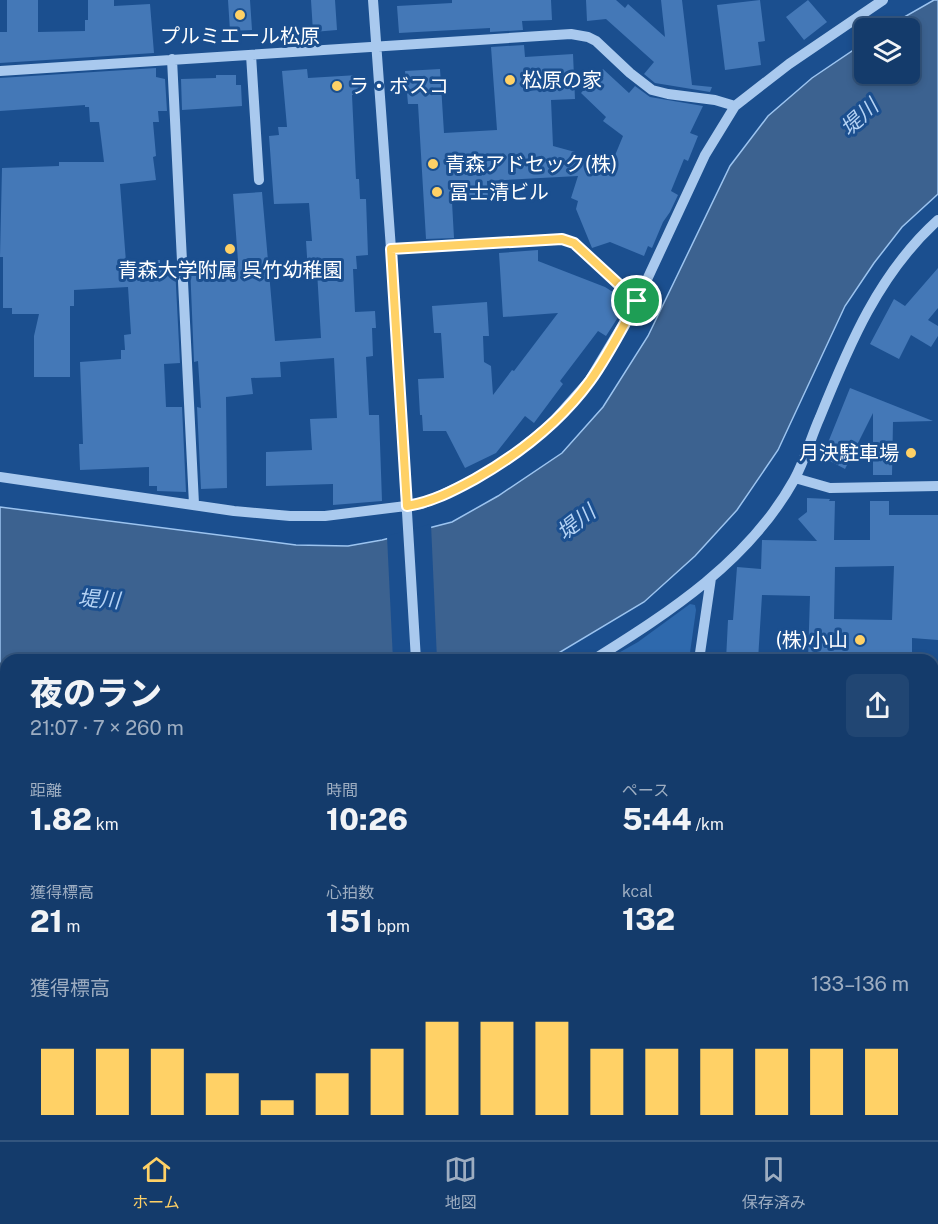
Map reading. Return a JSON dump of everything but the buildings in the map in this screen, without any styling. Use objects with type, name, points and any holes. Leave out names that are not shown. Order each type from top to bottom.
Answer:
[{"type":"street","points":[[373,0],[416,654]]},
{"type":"street","points":[[0,477],[263,515],[325,516],[407,511],[442,496],[495,467],[551,424],[590,381],[637,301],[705,155],[735,106],[782,69],[883,0]]},
{"type":"street","points":[[0,71],[581,35],[596,41],[652,90],[715,100],[735,106]]},
{"type":"street","points":[[251,55],[259,180]]},
{"type":"street","points":[[172,59],[194,504]]},
{"type":"street","points":[[602,654],[661,617],[711,579],[764,524],[795,478],[842,362],[879,290],[922,234],[938,220]]},
{"type":"street","points":[[391,249],[569,240],[637,301]]},
{"type":"street","points":[[795,478],[830,488],[938,486]]},
{"type":"street","points":[[700,654],[711,579]]},
{"type":"shaded area","points":[[690,604],[695,605],[690,654],[617,654],[638,642]]},
{"type":"water","name":"堤川","points":[[934,0],[938,0],[938,194],[902,227],[845,306],[778,450],[737,510],[695,556],[644,602],[557,654],[0,654],[0,507],[296,545],[348,546],[452,522],[498,496],[562,453],[603,407],[648,336],[730,166],[768,116],[812,78],[854,50],[854,84],[920,84],[920,18],[902,18]]},
{"type":"pier","points":[[431,524],[437,654],[393,654],[387,536]]},
{"type":"place","name":"プルミエール松原","points":[[240,15]]},
{"type":"place","name":"松原の家","points":[[510,80]]},
{"type":"place","name":"ラ・ボスコ","points":[[337,86]]},
{"type":"place","name":"青森アドセック(株)","points":[[433,164]]},
{"type":"place","name":"冨士清ビル","points":[[437,192]]},
{"type":"place","name":"青森大学附属 呉竹幼稚園","points":[[230,249]]},
{"type":"place","name":"月決駐車場","points":[[911,453]]},
{"type":"place","name":"(株)小山","points":[[860,640]]},
{"type":"route","points":[[569,240],[637,301],[608,354],[590,381],[551,424],[495,467],[464,485],[422,504],[407,506],[391,249],[569,240]]}]
